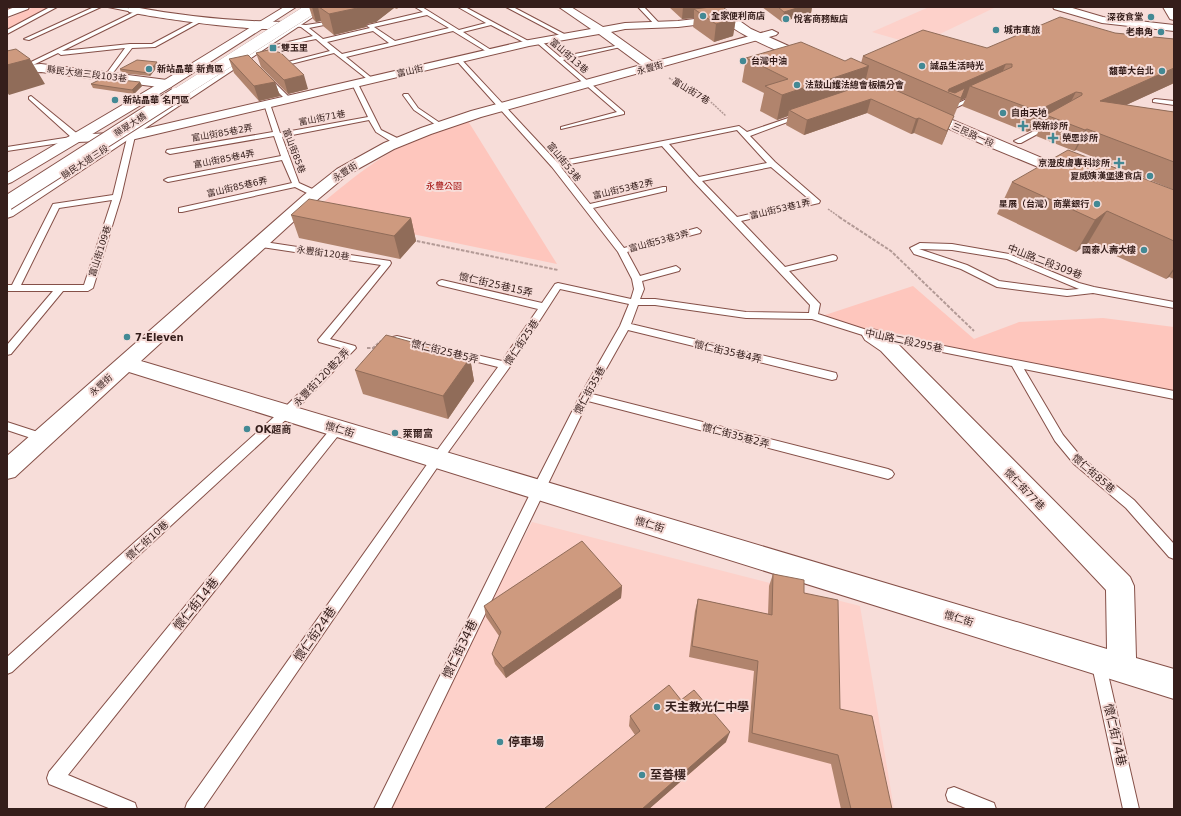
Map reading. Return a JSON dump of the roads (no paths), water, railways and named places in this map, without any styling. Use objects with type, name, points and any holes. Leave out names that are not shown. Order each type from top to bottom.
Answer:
[{"type":"main road","points":[[7,11],[15,7]]},
{"type":"main road","points":[[7,14],[24,7]]},
{"type":"main road","points":[[7,179],[167,84],[291,7]]},
{"type":"main road","name":"華翠大橋","points":[[7,189],[299,7]]},
{"type":"main road","name":"華翠大橋","points":[[7,203],[314,7]]},
{"type":"main road","name":"縣民大道三段","points":[[7,213],[127,137],[244,60],[300,26],[323,7]]},
{"type":"main road","points":[[564,7],[601,30],[652,67]]},
{"type":"main road","points":[[714,7],[745,16],[765,35]]},
{"type":"main road","points":[[1058,7],[1102,20],[1174,28]]},
{"type":"main road","points":[[1168,7],[1174,17]]},
{"type":"main road","points":[[137,9],[201,20],[262,26],[300,26]]},
{"type":"main road","points":[[732,13],[765,35],[822,61]]},
{"type":"main road","name":"富山街","points":[[77,138],[127,137],[489,51],[565,36],[624,26],[678,24],[732,13]]},
{"type":"main road","name":"永豐街","points":[[7,470],[258,244],[342,172],[398,142],[441,126],[503,107],[765,35]]},
{"type":"main road","name":"縣民大道三段103巷","points":[[7,75],[27,69],[41,68],[167,84]]},
{"type":"main road","name":"三民路一段","points":[[1076,164],[945,111],[914,103],[985,140],[1079,179]]},
{"type":"main road","name":"懷仁街77巷","points":[[872,335],[888,346],[1120,586],[1122,668]]},
{"type":"main road","name":"懷仁街","points":[[125,364],[287,412],[337,429],[1174,684]]},
{"type":"lane","points":[[7,32],[54,7]]},
{"type":"lane","points":[[27,39],[98,7]]},
{"type":"lane","points":[[111,7],[137,9]]},
{"type":"lane","points":[[418,7],[489,51]]},
{"type":"lane","name":"富山街13巷","points":[[461,7],[491,23],[534,42],[558,59],[622,113],[563,128]]},
{"type":"lane","points":[[509,7],[565,36]]},
{"type":"lane","points":[[642,7],[658,24]]},
{"type":"lane","points":[[27,69],[31,64],[137,9]]},
{"type":"lane","points":[[393,43],[370,26],[427,13]]},
{"type":"lane","points":[[51,54],[100,48],[153,46],[201,20]]},
{"type":"lane","points":[[300,26],[338,20]]},
{"type":"lane","points":[[342,56],[393,43],[491,23]]},
{"type":"lane","points":[[300,26],[318,37],[371,80]]},
{"type":"lane","points":[[323,41],[374,29]]},
{"type":"lane","points":[[278,46],[318,37]]},
{"type":"lane","points":[[107,77],[130,46]]},
{"type":"lane","points":[[558,59],[623,46]]},
{"type":"lane","points":[[283,64],[336,52]]},
{"type":"lane","name":"富山街53巷","points":[[458,59],[555,165],[622,251],[638,284]]},
{"type":"lane","points":[[262,73],[288,99]]},
{"type":"lane","points":[[355,84],[378,131],[398,142]]},
{"type":"lane","points":[[945,111],[987,92]]},
{"type":"lane","points":[[406,95],[416,109],[441,126]]},
{"type":"lane","points":[[31,98],[77,138]]},
{"type":"lane","points":[[1155,100],[1174,103]]},
{"type":"lane","name":"富山街85巷","points":[[267,104],[296,184],[316,194]]},
{"type":"lane","points":[[745,135],[806,114]]},
{"type":"lane","name":"富山街71巷","points":[[277,135],[371,118]]},
{"type":"lane","points":[[1018,141],[1062,119]]},
{"type":"lane","name":"富山街53巷1弄","points":[[735,220],[816,201],[772,164],[739,128],[665,144],[697,180],[735,220],[783,270],[815,304],[813,316]]},
{"type":"lane","name":"富山街85巷2弄","points":[[170,152],[277,135]]},
{"type":"lane","name":"富山街109巷","points":[[11,288],[88,288],[117,198],[127,137]]},
{"type":"lane","points":[[7,149],[77,138]]},
{"type":"lane","points":[[555,165],[665,144]]},
{"type":"lane","name":"富山街85巷4弄","points":[[168,180],[285,157]]},
{"type":"lane","points":[[697,180],[772,164]]},
{"type":"lane","name":"富山街85巷6弄","points":[[182,210],[296,184]]},
{"type":"lane","name":"富山街53巷2弄","points":[[588,207],[663,189]]},
{"type":"lane","points":[[11,288],[56,206],[117,198]]},
{"type":"lane","name":"富山街53巷3弄","points":[[622,251],[697,231]]},
{"type":"lane","name":"永豐街120巷","points":[[258,244],[387,263]]},
{"type":"lane","name":"中山路二段309巷","points":[[1093,290],[1067,293],[997,284],[964,267],[917,252],[914,248],[920,246],[952,246],[970,251],[1009,257],[1076,285],[1093,290],[1174,305]]},
{"type":"lane","points":[[783,270],[833,258]]},
{"type":"lane","name":"永豐街120巷2弄","points":[[287,412],[351,348],[323,340],[387,263]]},
{"type":"lane","points":[[638,284],[676,269]]},
{"type":"lane","name":"懷仁街25巷15弄","points":[[442,283],[544,307]]},
{"type":"lane","name":"懷仁街35巷","points":[[538,490],[585,396],[625,326],[638,284]]},
{"type":"lane","name":"懷仁街25巷","points":[[437,459],[505,365],[558,286],[633,302]]},
{"type":"lane","points":[[7,352],[60,288]]},
{"type":"lane","name":"中山路二段295巷","points":[[633,302],[655,302],[746,315],[813,316],[872,335],[1174,395]]},
{"type":"lane","name":"懷仁街35巷4弄","points":[[625,326],[832,376]]},
{"type":"lane","name":"懷仁街25巷5弄","points":[[386,336],[505,365]]},
{"type":"lane","name":"懷仁街85巷","points":[[1015,363],[1059,438],[1078,461],[1130,504],[1174,552]]},
{"type":"lane","name":"懷仁街35巷2弄","points":[[585,396],[888,474]]},
{"type":"lane","name":"懷仁街10巷","points":[[7,667],[287,412]]},
{"type":"lane","points":[[7,426],[43,438]]},
{"type":"lane","name":"懷仁街14巷","points":[[129,809],[55,778],[337,429]]},
{"type":"lane","name":"懷仁街24巷","points":[[193,809],[437,459]]},
{"type":"lane","name":"懷仁街34巷","points":[[382,809],[538,490]]},
{"type":"lane","name":"懷仁街74巷","points":[[1098,661],[1132,809]]},
{"type":"lane","points":[[954,795],[988,809]]},
{"type":"place","name":"全家便利商店","points":[[703,16]]},
{"type":"place","name":"深夜食堂","points":[[1151,17]]},
{"type":"place","name":"悅客商務飯店","points":[[786,19]]},
{"type":"place","name":"城市車旅","points":[[996,30]]},
{"type":"place","name":"老串角","points":[[1161,32]]},
{"type":"place","name":"雙玉里","points":[[273,48]]},
{"type":"place","name":"台灣中油","points":[[743,61]]},
{"type":"place","name":"誠品生活時光","points":[[922,66]]},
{"type":"place","name":"新站晶華 新貴區","points":[[149,69]]},
{"type":"place","name":"馥華大台北","points":[[1162,71]]},
{"type":"place","name":"法鼓山護法總會板橋分會","points":[[797,85]]},
{"type":"place","name":"新站晶華 名門區","points":[[115,100]]},
{"type":"place","name":"自由天地","points":[[1003,113]]},
{"type":"place","name":"榮新診所","points":[[1023,126]]},
{"type":"place","name":"榮恩診所","points":[[1053,138]]},
{"type":"place","name":"京澄皮膚專科診所","points":[[1119,163]]},
{"type":"place","name":"夏威姨漢堡速食店","points":[[1150,176]]},
{"type":"place","name":"星展（台灣）商業銀行","points":[[1097,204]]},
{"type":"place","name":"國泰人壽大樓","points":[[1144,250]]},
{"type":"place","name":"7-Eleven","points":[[127,337]]},
{"type":"place","name":"OK超商","points":[[247,429]]},
{"type":"place","name":"萊爾富","points":[[395,433]]},
{"type":"place","name":"天主教光仁中學","points":[[657,707]]},
{"type":"place","name":"停車場","points":[[500,742]]},
{"type":"place","name":"至善樓","points":[[642,775]]},
{"type":"park label","name":"永豐公園","points":[[444,186]]}]
